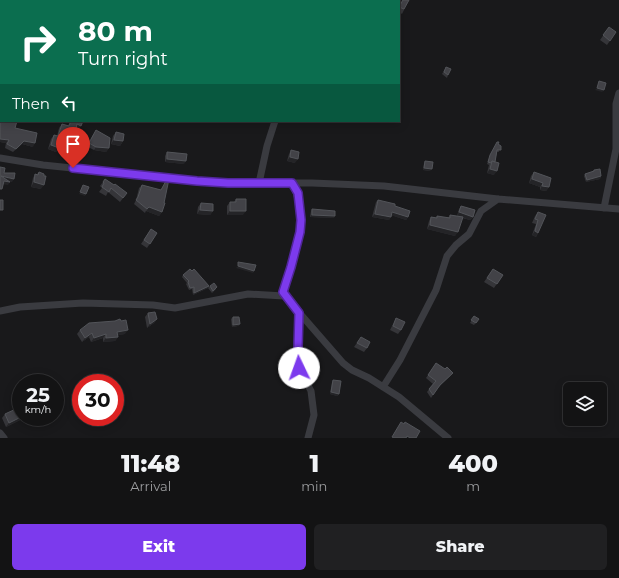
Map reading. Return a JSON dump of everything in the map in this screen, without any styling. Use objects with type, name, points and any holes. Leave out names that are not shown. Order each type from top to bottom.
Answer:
[{"type":"street","points":[[604,208],[616,149],[616,104],[619,93]]},
{"type":"street","points":[[259,183],[267,146],[275,122]]},
{"type":"street","points":[[0,158],[44,165],[197,181],[384,186],[498,199],[619,209]]},
{"type":"street","points":[[292,183],[298,193],[301,220],[300,232],[291,267],[283,290],[284,296],[343,363],[352,370],[369,378],[399,397],[448,438]]},
{"type":"street","points":[[383,387],[400,360],[436,290],[447,256],[456,245],[469,234],[481,212],[498,199]]},
{"type":"street","points":[[0,311],[20,307],[83,303],[153,305],[175,308],[248,294],[284,296]]},
{"type":"street","points":[[299,313],[299,368],[311,391],[314,415],[308,438]]},
{"type":"street","points":[[0,433],[4,438]]},
{"type":"building","points":[[403,0],[409,0],[404,9],[400,7]]},
{"type":"building","points":[[609,27],[616,32],[610,41],[603,35]]},
{"type":"building","points":[[446,67],[451,69],[448,75],[444,72]]},
{"type":"building","points":[[599,81],[606,83],[604,90],[597,88]]},
{"type":"building","points":[[0,122],[17,122],[15,128],[37,133],[35,143],[24,141],[16,149],[7,144],[9,140],[0,139]]},
{"type":"building","points":[[71,122],[83,122],[81,126],[77,124],[75,140],[72,148],[60,143],[59,148],[51,145],[54,135],[58,136],[62,124],[69,126]]},
{"type":"building","points":[[96,130],[110,138],[109,148],[96,147],[89,143]]},
{"type":"building","points":[[116,132],[124,134],[123,141],[114,140]]},
{"type":"building","points":[[497,142],[499,142],[498,144],[501,146],[501,150],[497,150],[495,162],[488,162],[490,155]]},
{"type":"building","points":[[291,150],[299,152],[298,159],[290,157]]},
{"type":"building","points":[[167,152],[187,154],[186,161],[167,159]]},
{"type":"building","points":[[425,161],[433,162],[432,169],[424,168]]},
{"type":"building","points":[[492,161],[499,163],[497,171],[490,169]]},
{"type":"building","points":[[0,167],[5,168],[4,173],[15,173],[14,179],[1,176],[10,182],[4,181],[2,189],[0,189]]},
{"type":"building","points":[[600,169],[601,176],[587,180],[585,174]]},
{"type":"building","points":[[39,172],[46,176],[44,185],[34,182],[35,174],[38,175]]},
{"type":"building","points":[[534,172],[551,178],[549,187],[542,186],[543,183],[532,179]]},
{"type":"building","points":[[105,179],[127,193],[123,198],[111,188],[109,192],[102,187]]},
{"type":"building","points":[[167,179],[169,179],[162,212],[149,207],[147,209],[136,200],[142,185],[161,190]]},
{"type":"building","points":[[83,185],[89,187],[86,194],[80,192]]},
{"type":"building","points":[[236,199],[246,199],[246,211],[230,211],[230,202],[236,202]]},
{"type":"building","points":[[0,200],[3,200],[3,210],[0,210]]},
{"type":"building","points":[[378,200],[395,204],[395,206],[410,211],[408,217],[392,212],[391,217],[375,214]]},
{"type":"building","points":[[201,203],[213,204],[213,211],[200,210]]},
{"type":"building","points":[[461,206],[475,210],[473,217],[459,212]]},
{"type":"building","points":[[312,209],[335,211],[335,216],[312,215]]},
{"type":"building","points":[[538,212],[546,215],[538,233],[535,231],[538,220],[535,219]]},
{"type":"building","points":[[450,215],[463,217],[458,232],[430,225],[431,217],[437,218],[437,216],[450,218]]},
{"type":"building","points":[[151,229],[157,233],[150,244],[144,240]]},
{"type":"building","points":[[238,262],[256,265],[254,271],[238,266]]},
{"type":"building","points":[[190,269],[192,271],[194,269],[209,286],[194,293],[194,287],[190,288],[189,281],[183,275]]},
{"type":"building","points":[[493,269],[503,275],[497,284],[487,278]]},
{"type":"building","points":[[214,283],[217,287],[213,291],[210,286]]},
{"type":"building","points":[[155,312],[157,319],[150,324],[148,313]]},
{"type":"building","points":[[474,316],[479,319],[476,323],[471,320]]},
{"type":"building","points":[[233,317],[239,317],[240,324],[233,325]]},
{"type":"building","points":[[396,318],[405,322],[401,330],[393,326]]},
{"type":"building","points":[[120,319],[121,321],[126,320],[128,330],[117,332],[118,337],[106,338],[106,334],[94,338],[92,333],[85,338],[80,330],[89,323],[115,321]]},
{"type":"building","points":[[361,337],[370,342],[367,348],[357,343]]},
{"type":"building","points":[[436,363],[445,369],[447,367],[453,373],[440,385],[433,395],[429,389],[436,381],[428,375]]},
{"type":"building","points":[[333,380],[341,381],[339,394],[331,392]]},
{"type":"building","points":[[12,411],[12,422],[9,423],[5,414]]},
{"type":"building","points":[[401,422],[404,424],[405,422],[420,431],[416,438],[410,438],[407,436],[406,438],[392,437]]},
{"type":"route","points":[[73,168],[197,181],[228,183],[292,183],[298,193],[301,220],[300,232],[283,294],[299,313],[299,368]]}]
